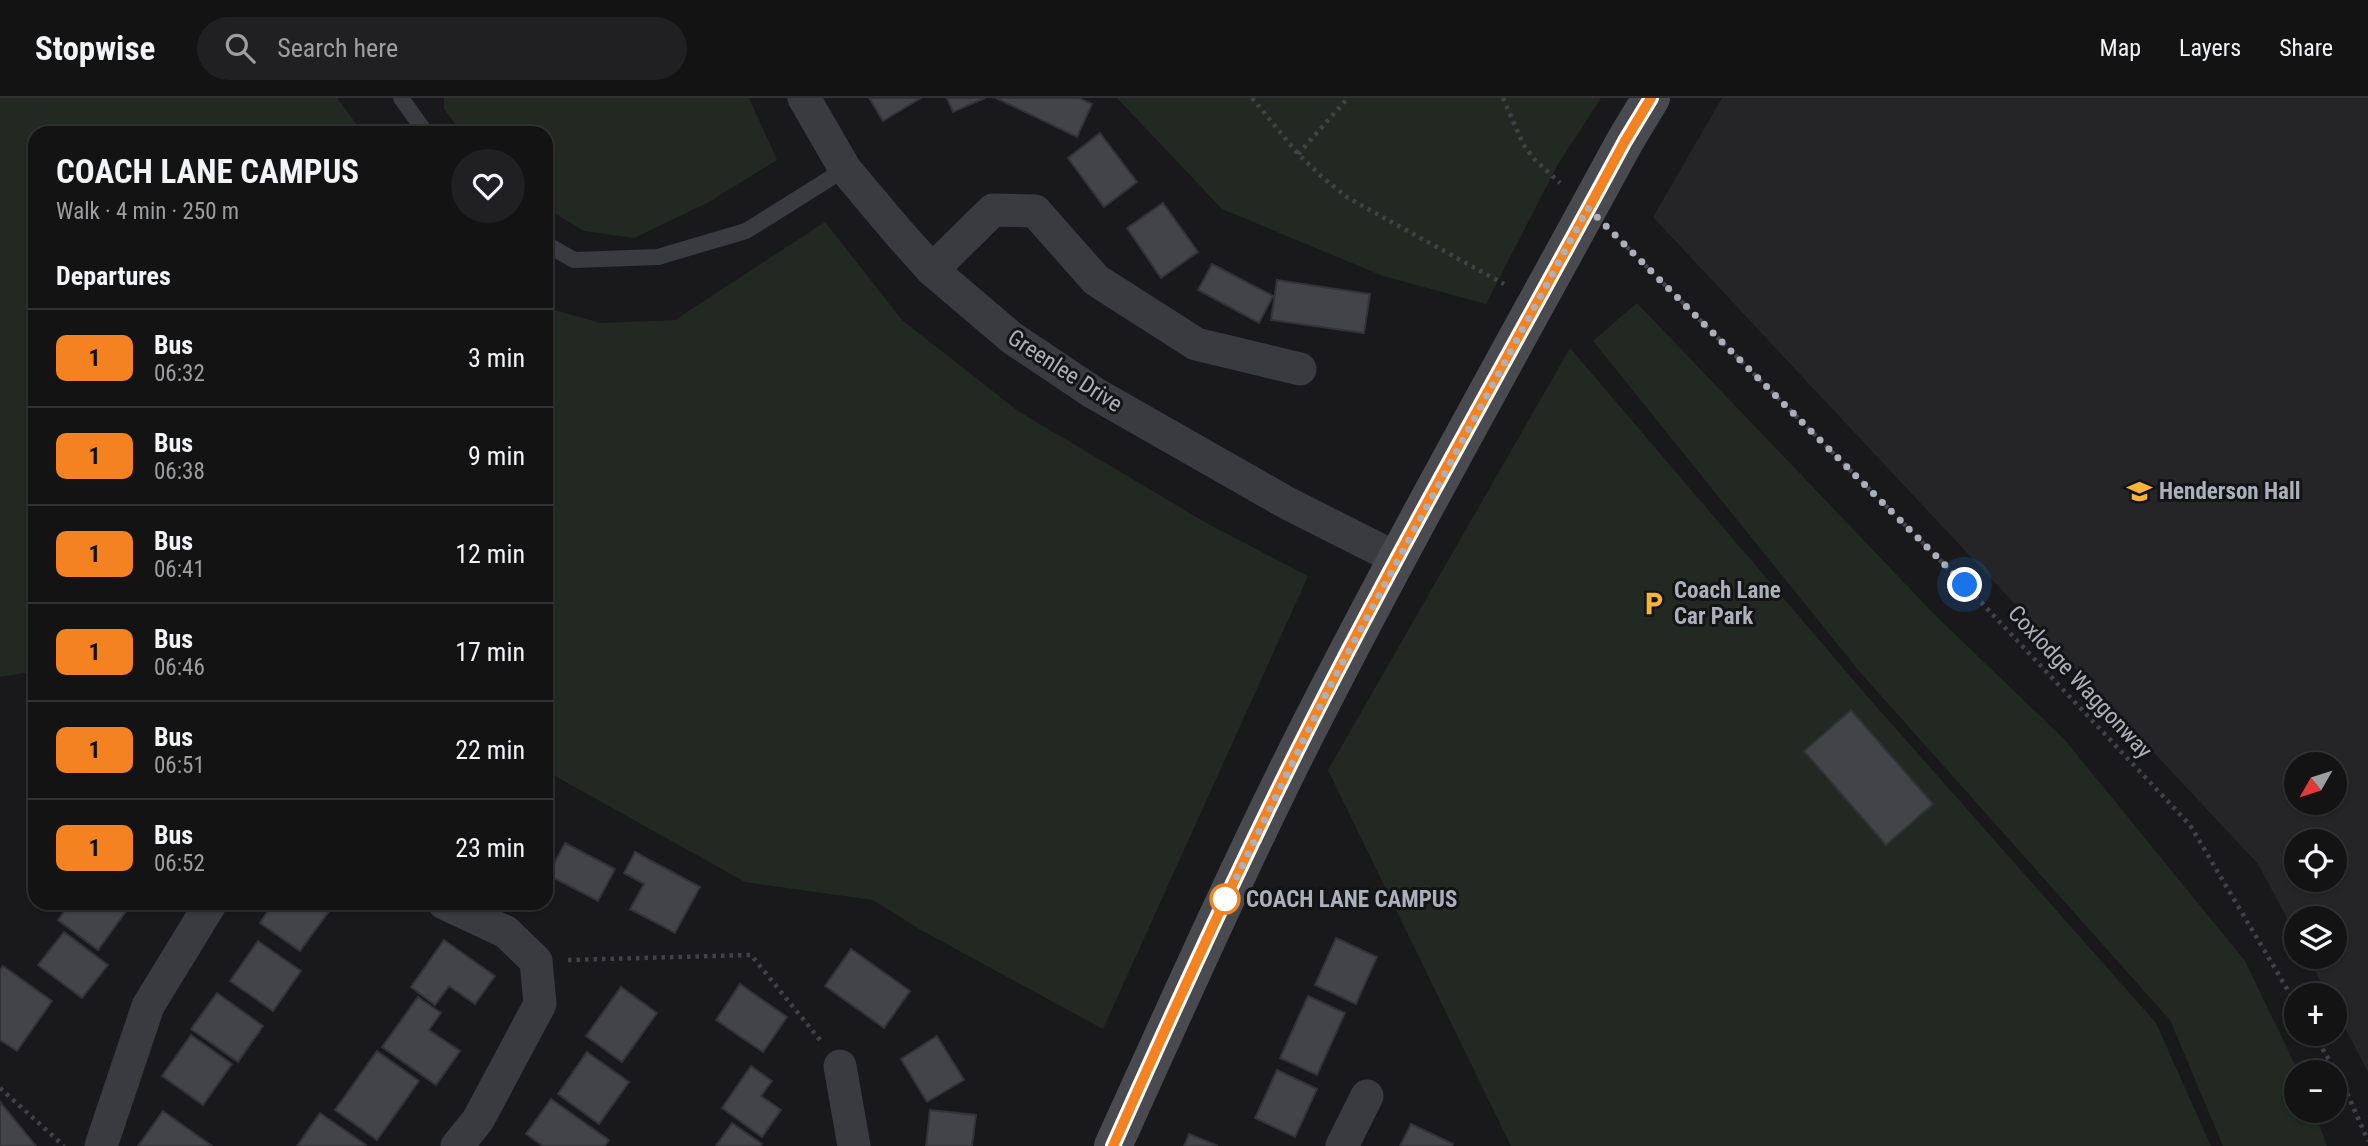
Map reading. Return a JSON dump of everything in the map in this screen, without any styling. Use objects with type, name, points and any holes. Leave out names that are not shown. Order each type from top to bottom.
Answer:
[{"type":"street","name":"Greenlee Drive","points":[[804,98],[845,169],[932,270],[1012,338],[1094,393],[1287,502],[1398,559]]},
{"type":"street","points":[[1113,1146],[1223,903],[1300,745],[1537,302],[1651,98]]},
{"type":"street","points":[[932,270],[993,209],[1035,211],[1096,280],[1196,344],[1300,369]]},
{"type":"street","points":[[101,1146],[148,1006],[207,910]]},
{"type":"street","points":[[457,1146],[478,1120],[540,1004],[536,961],[506,932],[459,910]]},
{"type":"street","points":[[841,1066],[854,1146]]},
{"type":"street","points":[[1342,1146],[1367,1096]]},
{"type":"lane","points":[[401,98],[421,126]]},
{"type":"lane","points":[[553,248],[574,261],[658,257],[746,231],[845,169]]},
{"type":"path","points":[[1252,98],[1298,154],[1349,198],[1537,302]]},
{"type":"path","points":[[1298,154],[1348,98]]},
{"type":"path","name":"Coxlodge Waggonway","points":[[1503,98],[1523,144],[1534,159],[1588,208],[1965,585],[2190,825],[2284,984]]},
{"type":"path","points":[[536,961],[751,955],[841,1066]]},
{"type":"path","points":[[2321,1046],[2344,1086],[2368,1141]]},
{"type":"path","points":[[0,1087],[65,1146]]},
{"type":"shaded area","points":[[0,98],[337,98],[358,126],[28,126],[28,672],[0,677]]},
{"type":"shaded area","points":[[444,98],[749,98],[777,160],[709,202],[634,238],[584,231],[553,212],[553,126],[457,126],[444,109]]},
{"type":"shaded area","points":[[1117,98],[1601,98],[1558,164],[1486,304],[1383,276],[1222,209]]},
{"type":"shaded area","name":"Henderson Hall","points":[[1722,98],[2368,98],[2368,1072],[2347,1031],[2347,983],[2321,983],[2314,969],[2347,969],[2347,906],[2284,906],[2284,913],[2258,864],[1653,217]]},
{"type":"shaded area","points":[[825,222],[902,320],[1018,411],[1208,524],[1308,576],[1103,1029],[921,930],[873,900],[745,882],[553,775],[553,310],[601,323],[675,320]]},
{"type":"shaded area","points":[[1637,303],[1935,615],[2065,740],[2245,961],[2293,1060],[2284,1060],[2284,1123],[2318,1123],[2327,1146],[2223,1146],[2170,1020],[1859,671],[1593,341]]},
{"type":"shaded area","points":[[1570,348],[1867,696],[2156,1023],[2211,1146],[1511,1146],[1328,770]]},
{"type":"building","points":[[869,98],[921,98],[883,121]]},
{"type":"building","points":[[947,98],[985,98],[953,112]]},
{"type":"building","points":[[996,98],[1079,98],[1092,104],[1077,137]]},
{"type":"building","points":[[1100,133],[1137,182],[1104,207],[1068,158]]},
{"type":"building","points":[[1163,203],[1198,252],[1161,278],[1127,228]]},
{"type":"building","points":[[1212,264],[1273,296],[1259,323],[1198,290]]},
{"type":"building","points":[[1277,280],[1370,294],[1364,333],[1271,320]]},
{"type":"building","points":[[1851,710],[1933,804],[1886,845],[1804,751]]},
{"type":"building","points":[[565,843],[615,869],[598,901],[553,878],[553,866]]},
{"type":"building","points":[[635,852],[700,887],[675,933],[630,909],[644,884],[624,873]]},
{"type":"building","points":[[65,910],[127,910],[98,950],[58,920]]},
{"type":"building","points":[[268,910],[330,910],[300,951],[260,923]]},
{"type":"building","points":[[64,932],[108,965],[82,998],[38,965]]},
{"type":"building","points":[[1336,938],[1377,957],[1356,1004],[1315,985]]},
{"type":"building","points":[[444,940],[495,976],[475,1004],[449,986],[435,1005],[411,987]]},
{"type":"building","points":[[258,941],[301,971],[273,1011],[230,981]]},
{"type":"building","points":[[851,949],[910,991],[884,1028],[825,986]]},
{"type":"building","points":[[3,966],[52,1001],[17,1051],[0,1040],[0,970]]},
{"type":"building","points":[[740,984],[787,1017],[763,1052],[716,1020]]},
{"type":"building","points":[[621,987],[657,1013],[622,1062],[586,1036]]},
{"type":"building","points":[[217,993],[263,1026],[238,1062],[191,1029]]},
{"type":"building","points":[[1308,996],[1345,1013],[1317,1075],[1280,1058]]},
{"type":"building","points":[[418,997],[441,1013],[429,1030],[460,1051],[436,1085],[382,1047]]},
{"type":"building","points":[[191,1035],[232,1064],[203,1105],[162,1076]]},
{"type":"building","points":[[937,1036],[964,1080],[927,1102],[901,1059]]},
{"type":"building","points":[[377,1051],[419,1081],[377,1140],[335,1110]]},
{"type":"building","points":[[587,1052],[629,1082],[599,1124],[558,1094]]},
{"type":"building","points":[[751,1066],[772,1081],[761,1096],[781,1110],[762,1137],[722,1108]]},
{"type":"building","points":[[1277,1070],[1317,1089],[1295,1137],[1255,1118]]},
{"type":"building","points":[[551,1099],[609,1140],[605,1146],[543,1146],[526,1134]]},
{"type":"building","points":[[0,1102],[36,1146],[0,1146]]},
{"type":"building","points":[[930,1110],[976,1115],[972,1146],[926,1146]]},
{"type":"building","points":[[163,1111],[212,1146],[138,1146]]},
{"type":"building","points":[[320,1113],[366,1145],[297,1146]]},
{"type":"building","points":[[732,1123],[762,1144],[716,1146]]},
{"type":"building","points":[[1411,1124],[1453,1144],[1452,1146],[1400,1146]]},
{"type":"building","points":[[1189,1134],[1218,1146],[1184,1146]]},
{"type":"bus line","name":"1","points":[[1113,1146],[1212,928],[1300,745],[1432,496],[1651,98]]},
{"type":"place","name":"Henderson Hall","points":[[2139,491]]},
{"type":"place","name":"Coach Lane Car Park","points":[[1654,603]]},
{"type":"place","name":"COACH LANE CAMPUS","points":[[1225,899]]},
{"type":"route","points":[[1225,899],[1223,905],[1330,686],[1588,208],[1965,585]]}]
